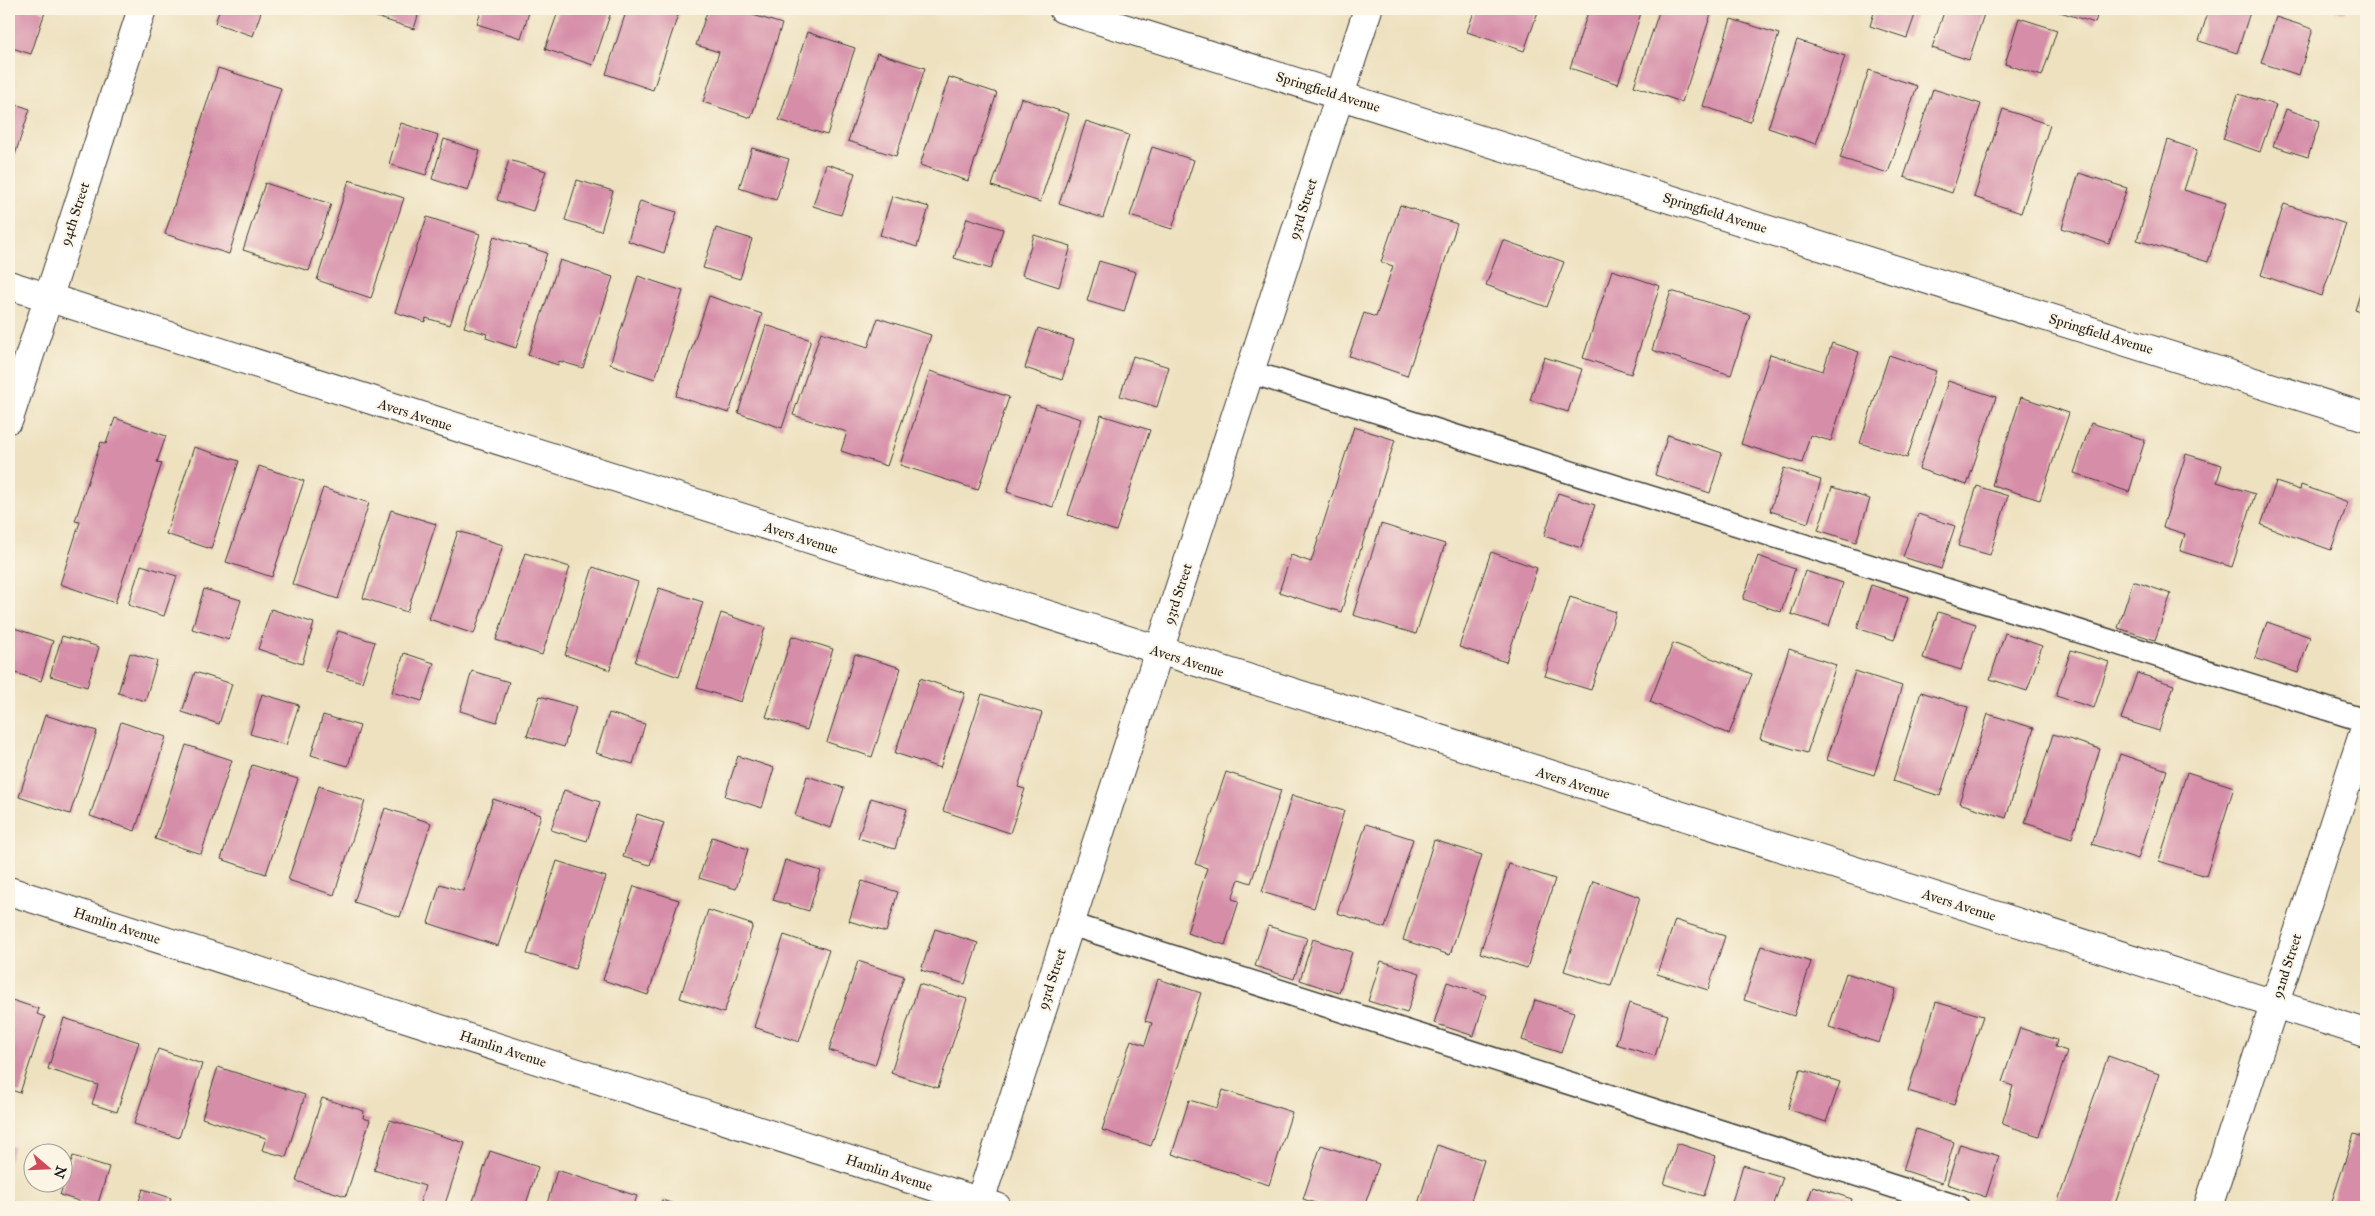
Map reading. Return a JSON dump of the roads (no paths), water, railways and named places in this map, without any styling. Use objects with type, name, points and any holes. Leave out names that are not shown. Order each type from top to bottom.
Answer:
[{"type":"street","name":"94th Street","points":[[9,419],[142,9]]},
{"type":"street","name":"Springfield Avenue","points":[[1063,9],[2366,417]]},
{"type":"street","name":"93rd Street","points":[[985,1205],[1070,924],[1368,9]]},
{"type":"street","name":"Avers Avenue","points":[[9,285],[1159,652],[2366,1033]]},
{"type":"street","name":"92nd Street","points":[[2208,1207],[2366,725]]},
{"type":"street","name":"Hamlin Avenue","points":[[9,891],[985,1205]]},
{"type":"lane","points":[[1250,372],[2366,721]]},
{"type":"lane","points":[[1070,924],[1958,1207]]}]
